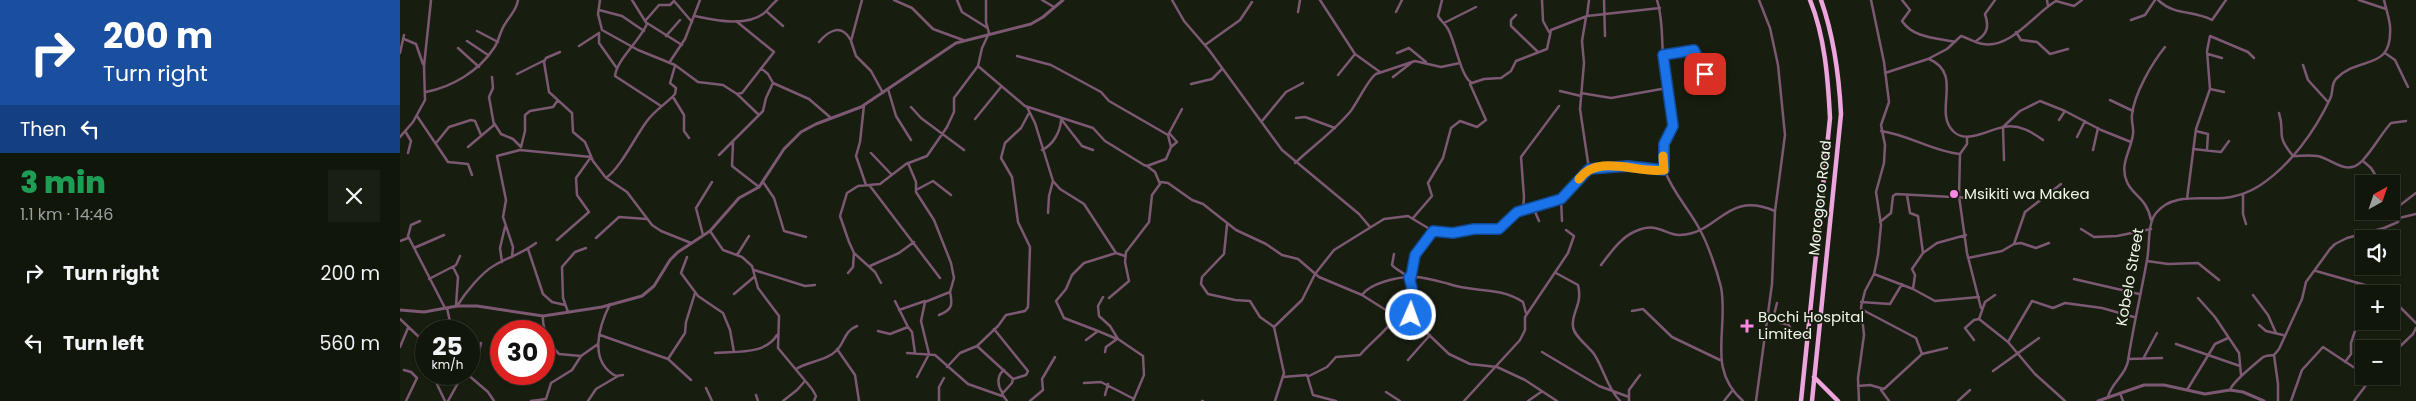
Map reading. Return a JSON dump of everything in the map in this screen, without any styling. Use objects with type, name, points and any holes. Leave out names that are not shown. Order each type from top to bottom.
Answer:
[{"type":"highway","name":"Morogoro Road","points":[[1801,401],[1830,118],[1828,78],[1810,0]]},
{"type":"highway","name":"Morogoro Road","points":[[1812,401],[1840,114],[1840,84],[1834,48],[1821,0]]},
{"type":"highway","points":[[1814,377],[1838,401]]},
{"type":"street","points":[[400,137],[422,108],[426,92],[424,66],[431,0]]},
{"type":"street","points":[[426,92],[444,88],[479,66],[498,42],[503,27],[515,12],[518,0]]},
{"type":"street","points":[[600,0],[599,24],[601,32],[599,43],[616,67]]},
{"type":"street","points":[[632,0],[647,22],[682,45]]},
{"type":"street","points":[[661,106],[615,78],[616,67],[633,48],[659,5],[670,5],[674,0],[692,22]]},
{"type":"street","points":[[669,63],[682,45],[700,0]]},
{"type":"street","points":[[695,16],[736,21],[755,18],[777,0]]},
{"type":"street","points":[[851,41],[862,0]]},
{"type":"street","points":[[894,0],[912,8],[933,29],[963,40]]},
{"type":"street","points":[[957,0],[962,12],[986,27]]},
{"type":"street","points":[[986,0],[986,27],[989,33]]},
{"type":"street","points":[[1042,0],[1054,7]]},
{"type":"street","points":[[400,310],[424,312],[457,306],[505,308],[543,316],[632,300],[648,292],[670,260],[710,231],[739,198],[759,186],[791,141],[809,126],[864,105],[952,45],[989,33],[1031,24],[1063,0]]},
{"type":"street","points":[[1172,0],[1184,21],[1205,45],[1262,121],[1274,141],[1295,163],[1356,212],[1370,227]]},
{"type":"street","points":[[1298,12],[1300,0]]},
{"type":"street","points":[[1320,0],[1355,54],[1380,72]]},
{"type":"street","points":[[1396,12],[1402,0]]},
{"type":"street","points":[[1413,218],[1432,196],[1428,183],[1443,158],[1450,128],[1460,121],[1477,127],[1486,120],[1460,63],[1455,45],[1438,15],[1442,0]]},
{"type":"street","points":[[1470,82],[1501,78],[1511,72],[1516,61],[1538,53],[1549,46],[1549,32],[1543,21],[1542,0]]},
{"type":"street","points":[[1588,0],[1582,41],[1584,64],[1581,121],[1589,169]]},
{"type":"street","points":[[1604,0],[1603,15],[1606,36]]},
{"type":"street","points":[[1657,0],[1660,8],[1663,55],[1673,126],[1664,144],[1664,170],[1700,230],[1721,289],[1723,347],[1720,360],[1724,379],[1732,392],[1743,401]]},
{"type":"street","points":[[1756,401],[1772,284],[1775,211],[1783,154],[1784,123],[1781,85],[1772,37],[1759,0]]},
{"type":"street","points":[[1859,401],[1858,386],[1864,335],[1861,302],[1874,274],[1880,222],[1876,192],[1885,155],[1881,131],[1889,102],[1871,0]]},
{"type":"street","points":[[1902,0],[1910,10],[1902,21],[1905,25],[1925,36],[1955,42]]},
{"type":"street","points":[[1975,42],[1983,36],[1988,28],[1989,22],[1985,14],[1995,0]]},
{"type":"street","points":[[2047,0],[2048,6]]},
{"type":"street","points":[[1885,73],[1928,59],[1948,49],[1961,36],[1983,44],[1994,44],[2029,24],[2055,1],[2074,6],[2082,0]]},
{"type":"street","points":[[2132,20],[2145,14],[2156,0],[2175,12],[2202,16],[2212,20],[2226,0]]},
{"type":"street","points":[[2359,0],[2386,9]]},
{"type":"street","points":[[2384,0],[2390,27],[2385,53],[2395,60],[2408,87]]},
{"type":"street","points":[[1205,45],[1240,20],[1252,2]]},
{"type":"street","points":[[1444,23],[1476,7]]},
{"type":"street","points":[[1549,32],[1586,16],[1660,8]]},
{"type":"street","points":[[599,10],[622,16],[644,31]]},
{"type":"street","points":[[766,10],[783,26]]},
{"type":"street","points":[[1516,15],[1510,20],[1511,26],[1538,53]]},
{"type":"street","points":[[666,36],[680,20]]},
{"type":"street","points":[[736,21],[774,50],[773,55],[742,93],[737,94]]},
{"type":"street","points":[[819,42],[827,34],[838,30],[843,31],[851,41],[856,56],[871,71],[883,93]]},
{"type":"street","points":[[477,31],[498,42]]},
{"type":"street","points":[[579,46],[601,32]]},
{"type":"street","points":[[601,32],[633,48],[675,65],[698,82],[724,85],[737,94],[759,115]]},
{"type":"street","points":[[2016,32],[2021,40],[2037,42],[2050,54],[2068,49]]},
{"type":"street","points":[[848,274],[853,267],[854,253],[840,216],[850,190],[880,184],[908,163],[927,156],[943,133],[954,112],[954,98],[978,66],[982,48],[989,33]]},
{"type":"street","points":[[400,53],[404,34]]},
{"type":"street","points":[[2187,199],[2196,131],[2210,89],[2208,54],[2211,35],[2248,52],[2254,58]]},
{"type":"street","points":[[404,39],[416,44],[424,66]]},
{"type":"street","points":[[467,41],[488,55]]},
{"type":"street","points":[[2152,221],[2142,198],[2126,182],[2124,165],[2133,134],[2133,111],[2149,68],[2165,47]]},
{"type":"street","points":[[458,48],[479,66]]},
{"type":"street","points":[[1397,53],[1409,48],[1426,62]]},
{"type":"street","points":[[1663,55],[1694,50],[1705,74]]},
{"type":"street","points":[[517,74],[560,52]]},
{"type":"street","name":"Kobelo Street","points":[[2108,397],[2124,371],[2128,359],[2134,317],[2147,261],[2152,221],[2155,213],[2167,204],[2202,196],[2230,198],[2242,194],[2268,179],[2294,156],[2328,102],[2333,84],[2338,76],[2351,68],[2381,58],[2385,53]]},
{"type":"street","points":[[1338,76],[1355,54]]},
{"type":"street","points":[[2208,54],[2222,58]]},
{"type":"street","points":[[1017,56],[1043,62],[1057,68],[1101,92],[1109,101],[1169,135],[1176,142],[1171,147],[1164,161],[1147,166]]},
{"type":"street","points":[[1928,59],[1944,71],[1946,116],[1950,128],[1958,135],[1967,137],[2003,126],[2024,128],[2043,140]]},
{"type":"street","points":[[545,60],[550,92],[572,113],[573,132],[585,142],[591,157],[606,178],[627,192],[647,219],[661,231],[691,243]]},
{"type":"street","points":[[1295,163],[1326,138],[1366,91],[1371,78],[1380,72],[1415,61],[1441,67],[1460,63]]},
{"type":"street","points":[[1392,77],[1415,61]]},
{"type":"street","points":[[606,178],[615,170],[647,120],[673,97],[676,88],[670,83],[675,65]]},
{"type":"street","points":[[2303,65],[2308,80],[2328,102]]},
{"type":"street","points":[[978,66],[1027,107],[1035,123],[1053,181],[1060,189],[1085,205],[1116,253]]},
{"type":"street","points":[[761,68],[769,75],[773,83],[809,99],[831,118]]},
{"type":"street","points":[[1191,84],[1212,79],[1222,69]]},
{"type":"street","points":[[492,76],[493,88],[489,97],[494,123],[501,134],[524,150]]},
{"type":"street","points":[[719,155],[763,111],[766,98],[773,83]]},
{"type":"street","points":[[1262,121],[1286,92],[1303,83]]},
{"type":"street","points":[[975,118],[1001,87]]},
{"type":"street","points":[[1560,92],[1611,98],[1667,88]]},
{"type":"street","points":[[888,89],[893,109],[910,140]]},
{"type":"street","points":[[2210,89],[2224,92]]},
{"type":"street","points":[[673,97],[684,115],[684,131],[689,138]]},
{"type":"street","points":[[521,147],[526,115],[530,111],[553,107],[558,100]]},
{"type":"street","points":[[2110,100],[2133,111]]},
{"type":"street","points":[[2004,160],[2003,126],[2015,115],[2040,101],[2131,142]]},
{"type":"street","points":[[864,105],[860,142],[856,156],[868,185],[940,278]]},
{"type":"street","points":[[1523,210],[1524,192],[1521,157],[1546,126],[1559,106]]},
{"type":"street","points":[[911,107],[921,118],[964,150]]},
{"type":"street","points":[[1027,107],[1035,107],[1060,118],[1093,128],[1105,141],[1155,172],[1160,182]]},
{"type":"street","points":[[1171,147],[1169,135],[1182,108]]},
{"type":"street","points":[[2059,120],[2065,111]]},
{"type":"street","points":[[2279,112],[2281,120],[2280,137],[2294,156],[2320,156],[2333,164],[2344,166],[2354,166],[2363,160],[2378,143],[2391,123],[2406,121]]},
{"type":"street","points":[[947,367],[960,353],[977,346],[1006,314],[1026,310],[1029,305],[1030,246],[1018,222],[1012,177],[1000,158],[1005,143],[1021,127],[1030,113]]},
{"type":"street","points":[[417,116],[448,162],[468,164],[472,174]]},
{"type":"street","points":[[1296,118],[1305,117],[1334,128]]},
{"type":"street","points":[[1042,150],[1048,146],[1059,130],[1060,118]]},
{"type":"street","points":[[1060,118],[1082,146],[1093,150]]},
{"type":"street","points":[[436,144],[449,127],[471,120],[475,121],[481,135]]},
{"type":"street","points":[[2077,137],[2085,121]]},
{"type":"street","points":[[468,147],[494,123]]},
{"type":"street","points":[[2092,150],[2098,128]]},
{"type":"street","points":[[405,131],[411,141],[408,153]]},
{"type":"street","points":[[1881,131],[1899,134],[1935,149],[1960,154]]},
{"type":"street","points":[[2196,131],[2208,134],[2207,150]]},
{"type":"street","points":[[1967,137],[1967,144],[1960,154],[1959,196],[1968,258],[1981,308]]},
{"type":"street","points":[[733,141],[732,166],[759,186]]},
{"type":"street","points":[[2194,149],[2221,152],[2228,141]]},
{"type":"street","points":[[512,257],[513,247],[503,217],[506,200],[496,158],[500,155],[524,150],[591,157]]},
{"type":"street","points":[[871,153],[891,174]]},
{"type":"street","points":[[557,240],[589,212],[577,195],[576,183],[578,176],[591,157]]},
{"type":"street","points":[[2363,160],[2375,175]]},
{"type":"street","points":[[908,163],[916,182],[916,190],[938,229],[951,263],[954,278],[950,292],[951,307],[948,312],[940,315]]},
{"type":"street","points":[[1274,327],[1302,300],[1315,274],[1336,247],[1384,219],[1404,216],[1413,218],[1433,231],[1444,233],[1474,229],[1496,230],[1523,210],[1561,199],[1589,169],[1628,166],[1664,170]]},
{"type":"street","points":[[916,190],[933,181],[951,196]]},
{"type":"street","points":[[1048,213],[1049,196],[1053,181]]},
{"type":"street","points":[[703,235],[696,208],[712,182]]},
{"type":"street","points":[[763,182],[774,198],[784,231],[806,237]]},
{"type":"street","points":[[1160,182],[1168,183],[1192,200],[1203,204],[1227,225],[1282,254],[1298,260],[1315,274],[1362,294],[1408,324],[1430,335],[1449,354],[1470,364],[1497,367],[1525,380],[1540,392],[1557,401]]},
{"type":"street","points":[[1109,298],[1129,281],[1125,256],[1130,245],[1149,222],[1152,196],[1160,182]]},
{"type":"street","points":[[2014,244],[2025,212],[2061,184]]},
{"type":"street","points":[[2400,205],[2416,193]]},
{"type":"street","points":[[1880,222],[1891,213],[1894,195],[1959,196],[1971,198],[1988,194],[2006,195]]},
{"type":"street","points":[[2242,194],[2243,214],[2246,224]]},
{"type":"street","points":[[1907,195],[1910,213],[1918,216],[1923,253]]},
{"type":"street","points":[[1561,199],[1562,221]]},
{"type":"street","points":[[1601,265],[1627,236],[1638,230],[1661,228],[1679,235],[1700,230],[1728,211],[1749,204],[1775,211]]},
{"type":"street","points":[[1533,207],[1538,221]]},
{"type":"street","points":[[2400,218],[2416,214]]},
{"type":"street","points":[[596,238],[619,217],[647,219]]},
{"type":"street","points":[[2278,401],[2274,355],[2279,348],[2283,335],[2291,325],[2302,299],[2306,282],[2335,244],[2384,228],[2398,222],[2398,220]]},
{"type":"street","points":[[420,221],[411,225],[408,238],[446,308],[449,320]]},
{"type":"street","points":[[1227,225],[1224,254],[1202,277],[1200,284],[1208,294],[1250,301],[1260,317],[1274,327],[1283,365],[1283,376],[1275,401]]},
{"type":"street","points":[[502,262],[500,248],[505,226]]},
{"type":"street","points":[[2081,229],[2094,237],[2117,236],[2151,229]]},
{"type":"street","points":[[1525,317],[1568,253],[1574,236],[1566,230]]},
{"type":"street","points":[[710,231],[723,250],[737,255],[754,270],[805,286],[815,285]]},
{"type":"street","points":[[1408,324],[1412,309],[1410,277],[1415,255],[1433,231]]},
{"type":"street","points":[[1913,289],[1915,275],[1912,269],[1923,253],[1941,241],[1966,234]]},
{"type":"street","points":[[414,248],[444,235]]},
{"type":"street","points":[[737,255],[749,236]]},
{"type":"street","points":[[400,241],[408,238]]},
{"type":"street","points":[[870,266],[899,253],[914,242]]},
{"type":"street","points":[[457,306],[488,270],[536,243]]},
{"type":"street","points":[[1968,258],[2002,251],[2014,244],[2021,243],[2036,248],[2049,243]]},
{"type":"street","points":[[568,313],[565,306],[562,276],[563,262],[580,248],[586,248]]},
{"type":"street","points":[[528,249],[543,294],[552,302],[565,306]]},
{"type":"street","points":[[854,253],[870,266],[881,283]]},
{"type":"street","points":[[1084,383],[1101,382],[1108,384],[1134,400],[1144,375],[1143,356],[1117,339],[1064,318],[1056,301],[1066,289],[1072,275],[1084,262],[1116,253],[1125,256]]},
{"type":"street","points":[[1394,254],[1392,265],[1410,277]]},
{"type":"street","points":[[429,279],[456,265],[460,256]]},
{"type":"street","points":[[687,257],[681,273],[696,293],[723,313],[730,330],[734,352]]},
{"type":"street","points":[[2147,261],[2162,264],[2198,263],[2219,280]]},
{"type":"street","points":[[453,267],[458,277],[457,306]]},
{"type":"street","points":[[754,270],[754,277],[763,296],[779,316],[778,348],[815,393],[814,401]]},
{"type":"street","points":[[2316,271],[2364,285]]},
{"type":"street","points":[[1556,273],[1578,285],[1579,305],[1573,324],[1574,331],[1594,354],[1607,377],[1610,390],[1620,401]]},
{"type":"street","points":[[1874,274],[1902,284],[1936,301],[1978,298]]},
{"type":"street","points":[[734,294],[754,277]]},
{"type":"street","points":[[1362,294],[1376,285],[1410,277],[1507,293],[1524,302],[1526,309],[1525,330],[1520,340],[1464,401]]},
{"type":"street","points":[[2074,280],[2139,294]]},
{"type":"street","points":[[1861,302],[1891,303],[1902,284]]},
{"type":"street","points":[[2345,362],[2351,354],[2351,343],[2358,322],[2361,304],[2360,284]]},
{"type":"street","points":[[898,310],[950,292]]},
{"type":"street","points":[[668,359],[685,333],[686,322],[696,293]]},
{"type":"street","points":[[1979,319],[1981,308],[1986,300],[1995,295]]},
{"type":"street","points":[[2253,295],[2268,315],[2276,333]]},
{"type":"street","points":[[1103,296],[1098,307],[1099,316],[1110,326],[1117,339]]},
{"type":"street","points":[[2198,298],[2213,314],[2240,356],[2241,375]]},
{"type":"street","points":[[894,301],[912,332],[915,353]]},
{"type":"street","points":[[917,377],[929,354],[921,321],[926,301]]},
{"type":"street","points":[[2008,342],[2032,301],[2053,308],[2065,303],[2102,308],[2134,317]]},
{"type":"street","points":[[1767,316],[1774,315],[1777,302]]},
{"type":"street","points":[[610,304],[604,317],[598,344],[605,366],[618,376]]},
{"type":"street","points":[[2400,307],[2416,323]]},
{"type":"street","points":[[1632,311],[1643,309],[1673,338],[1720,360]]},
{"type":"street","points":[[1861,309],[1916,338],[1922,354]]},
{"type":"street","points":[[543,316],[543,326],[550,344],[556,352],[581,356]]},
{"type":"street","points":[[1283,376],[1305,374],[1309,376],[1327,367],[1336,357],[1360,355],[1369,343],[1387,328],[1396,316]]},
{"type":"street","points":[[400,319],[415,334]]},
{"type":"street","points":[[1974,340],[1965,328],[1974,320],[1979,319]]},
{"type":"street","points":[[1979,319],[2008,342],[2034,374],[2065,401]]},
{"type":"street","points":[[1780,323],[1789,325],[1794,335],[1807,336]]},
{"type":"street","points":[[2258,325],[2266,331],[2283,335]]},
{"type":"street","points":[[796,369],[826,357],[837,349],[843,337],[857,326]]},
{"type":"street","points":[[878,331],[890,334],[908,327]]},
{"type":"street","points":[[400,347],[408,328]]},
{"type":"street","points":[[2400,346],[2413,334],[2416,328]]},
{"type":"street","points":[[994,329],[1028,371],[1026,374],[1013,378]]},
{"type":"street","points":[[1086,340],[1098,331]]},
{"type":"street","points":[[715,353],[757,349],[771,343],[778,333]]},
{"type":"street","points":[[2143,359],[2157,333]]},
{"type":"street","points":[[600,335],[668,359],[691,380]]},
{"type":"street","points":[[1408,360],[1430,335]]},
{"type":"street","points":[[1993,371],[2039,338]]},
{"type":"street","points":[[2188,390],[2216,342],[2228,338]]},
{"type":"street","points":[[1105,352],[1106,348],[1117,339]]},
{"type":"street","points":[[480,347],[481,343]]},
{"type":"street","points":[[531,401],[546,399],[551,383],[572,370],[581,356],[598,344]]},
{"type":"street","points":[[2176,344],[2240,366]]},
{"type":"street","points":[[977,346],[1013,378]]},
{"type":"street","points":[[1881,390],[1886,388],[1922,354],[1947,348]]},
{"type":"street","points":[[2291,401],[2302,370],[2320,348],[2326,348],[2355,368]]},
{"type":"street","points":[[837,349],[855,375],[859,401]]},
{"type":"street","points":[[1542,352],[1599,386],[1629,396]]},
{"type":"street","points":[[907,353],[937,356],[968,384],[1002,394]]},
{"type":"street","points":[[2230,390],[2232,384],[2241,375],[2250,370],[2263,357],[2274,355]]},
{"type":"street","points":[[1030,401],[1043,390],[1042,379],[1056,357]]},
{"type":"street","points":[[2128,359],[2162,358]]},
{"type":"street","points":[[404,370],[412,372],[417,378],[406,401]]},
{"type":"street","points":[[1004,370],[998,378],[999,388],[1006,401]]},
{"type":"street","points":[[588,401],[596,389],[623,375]]},
{"type":"street","points":[[1629,401],[1629,390],[1640,375]]},
{"type":"street","points":[[1309,376],[1313,395],[1336,401]]},
{"type":"street","points":[[939,401],[938,392],[944,378]]},
{"type":"street","points":[[1002,394],[1012,383],[1013,378]]},
{"type":"street","points":[[783,401],[805,381]]},
{"type":"street","points":[[1105,395],[1108,384]]},
{"type":"street","points":[[438,385],[446,401],[457,385]]},
{"type":"street","points":[[480,385],[494,401]]},
{"type":"street","points":[[1858,386],[1870,385],[1881,390],[1889,401]]},
{"type":"street","points":[[2098,401],[2144,385],[2164,385],[2211,394],[2230,390],[2243,392],[2264,401]]},
{"type":"street","points":[[2354,401],[2367,385]]},
{"type":"street","points":[[706,388],[712,401]]},
{"type":"street","points":[[1958,401],[1970,390]]},
{"type":"street","points":[[1386,392],[1400,401]]},
{"type":"street","points":[[1528,401],[1540,392]]},
{"type":"street","points":[[1724,401],[1732,392]]},
{"type":"street","points":[[2120,393],[2122,401]]},
{"type":"street","points":[[756,395],[758,401]]},
{"type":"slow traffic","points":[[1579,179],[1586,170],[1598,167],[1628,166],[1659,171],[1664,170],[1663,156]]},
{"type":"place","name":"Msikiti wa Makea","points":[[1954,194]]},
{"type":"place","name":"Bochi Hospital Limited","points":[[1747,326]]},
{"type":"route","points":[[1411,315],[1412,288],[1409,277],[1411,277],[1415,255],[1433,231],[1453,233],[1474,229],[1499,229],[1517,212],[1561,199],[1583,173],[1589,169],[1628,166],[1659,171],[1664,170],[1664,144],[1673,126],[1665,81],[1663,55],[1688,49],[1694,50],[1705,74]]}]
